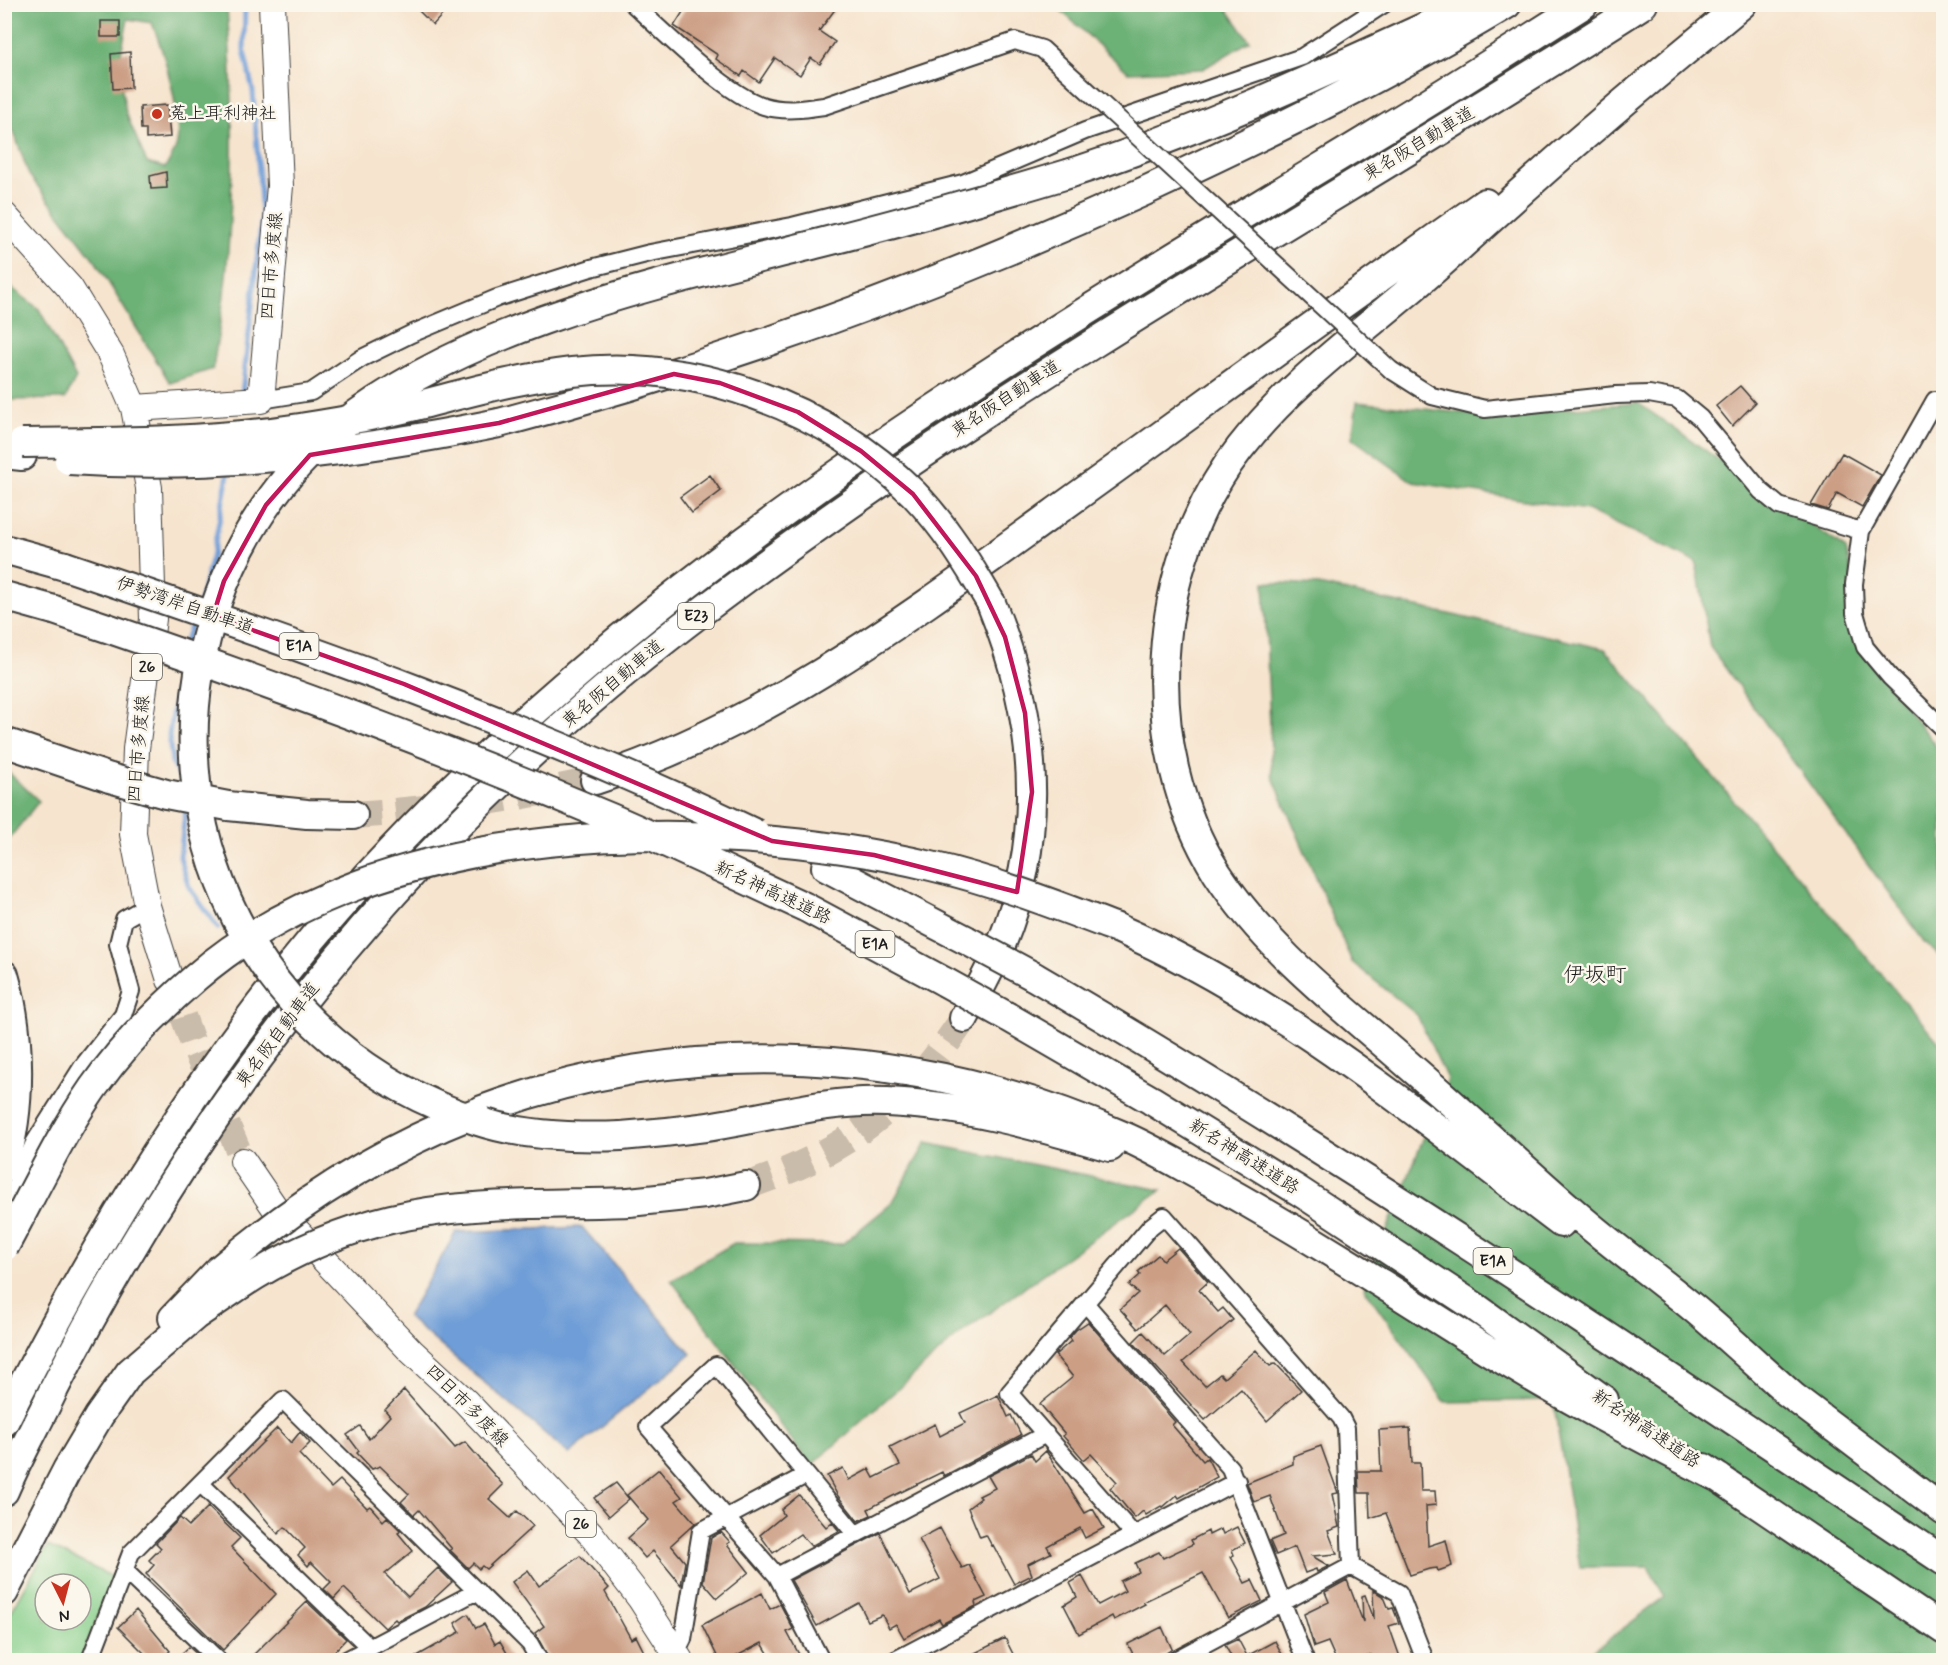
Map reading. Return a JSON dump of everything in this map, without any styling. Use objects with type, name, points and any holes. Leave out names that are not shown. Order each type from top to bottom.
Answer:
[{"type":"highway","points":[[1216,1185],[1143,1157],[1067,1135],[992,1116],[928,1105],[886,1101],[845,1104],[707,1127],[621,1136],[560,1136],[520,1131],[478,1121],[393,1084],[357,1060],[317,1028],[288,998],[264,967],[226,900],[211,860],[200,814],[195,767],[194,719],[198,675],[208,630],[225,581],[261,514],[294,471],[335,430],[384,396],[436,366],[497,339],[642,289],[924,217],[1135,152],[1199,127],[1474,4]]},
{"type":"highway","points":[[13,449],[164,463],[235,461],[365,447],[499,423],[605,395],[716,360],[844,315],[976,264],[1234,150],[1359,87],[1507,4]]},
{"type":"highway","name":"東名阪自動車道","points":[[4,1422],[57,1317],[120,1211],[229,1045],[315,936],[414,829],[525,719],[644,619],[769,524],[908,426],[1084,312],[1584,4]]},
{"type":"highway","name":"東名阪自動車道","points":[[4,1491],[88,1322],[169,1187],[254,1065],[343,950],[448,836],[553,734],[680,629],[795,542],[932,447],[1064,361],[1548,66],[1643,4]]},
{"type":"highway","points":[[1742,4],[1593,128],[1417,284],[1312,373],[1271,412],[1238,450],[1213,489],[1192,532],[1173,594],[1166,650],[1166,694],[1174,769],[1185,805],[1215,869],[1258,929],[1284,957],[1580,1218],[1697,1311],[1797,1400]]},
{"type":"highway","points":[[595,780],[638,766],[710,735],[827,670],[943,594],[1400,262],[1593,128]]},
{"type":"highway","points":[[13,449],[168,440],[297,429],[413,407],[540,376],[575,371],[646,370],[683,375],[720,383],[798,412],[861,451],[913,494],[936,519],[976,576],[991,603],[1017,677],[1025,713],[1032,792],[1029,831],[1013,909],[1001,944],[964,1018]]},
{"type":"highway","name":"伊勢湾岸自動車道","points":[[4,549],[65,566],[405,684],[670,793],[826,867],[966,940],[1033,976],[1170,1056],[1389,1193],[1944,1561]]},
{"type":"highway","name":"新名神高速道路","points":[[4,596],[54,610],[232,670],[494,771],[612,819],[805,907],[1008,1017],[1151,1100],[1299,1191],[1474,1306],[1588,1389],[1944,1630]]},
{"type":"highway","points":[[4,742],[110,778],[166,794],[228,806],[307,814],[353,814]]},
{"type":"highway","points":[[4,1247],[64,1135],[93,1088],[160,1011],[204,970],[236,947],[284,918],[334,894],[395,873],[458,856],[573,841],[693,836],[753,839],[851,851],[933,867],[1046,901],[1117,928],[1206,972],[1274,1012],[1336,1054],[1944,1511]]},
{"type":"highway","points":[[4,975],[14,1030],[16,1074],[14,1119],[4,1167]]},
{"type":"highway","points":[[230,1278],[314,1195],[393,1149],[482,1110],[551,1086],[664,1065],[762,1058],[823,1059],[880,1065],[934,1074],[1035,1101],[1126,1136],[1216,1185],[1394,1290],[1550,1388],[1622,1429],[1719,1478]]},
{"type":"highway","points":[[4,1592],[72,1461],[99,1416],[130,1372],[186,1302],[230,1278],[273,1264],[306,1248],[392,1219],[486,1207],[629,1202],[705,1194],[746,1186]]},
{"type":"main road","name":"四日市多度線","points":[[261,400],[280,186],[272,4]]},
{"type":"main road","name":"四日市多度線","points":[[4,215],[70,288],[111,355],[134,408],[149,488],[153,551],[153,619],[136,749],[133,834],[147,906],[170,980]]},
{"type":"main road","points":[[134,408],[261,400]]},
{"type":"main road","name":"四日市多度線","points":[[243,1161],[275,1208],[411,1352],[465,1401],[590,1533],[640,1598],[678,1657]]},
{"type":"street","points":[[633,4],[696,61],[742,95],[764,106],[799,110],[824,106],[1015,40],[1042,48],[1391,370],[1432,396],[1485,409],[1616,395],[1648,394],[1677,399],[1700,418],[1761,491],[1779,506],[1861,531]]},
{"type":"street","points":[[261,400],[311,392],[362,358],[411,334],[497,298],[591,268],[650,253],[792,226],[963,183],[1085,131],[1302,57],[1384,4]]},
{"type":"street","points":[[1935,400],[1861,531],[1854,584],[1858,630],[1865,647],[1876,662],[1944,729]]},
{"type":"street","points":[[4,1214],[34,1143],[82,1067],[123,1016],[131,991],[118,944],[124,920],[147,906]]},
{"type":"street","points":[[1133,1534],[1009,1394],[1150,1227],[1164,1216],[1341,1418],[1346,1428],[1352,1566]]},
{"type":"street","points":[[1085,1303],[1230,1468],[1305,1660]]},
{"type":"street","points":[[821,1660],[777,1576],[648,1427],[716,1365],[856,1535]]},
{"type":"street","points":[[90,1660],[131,1553],[283,1400],[530,1644],[539,1660]]},
{"type":"street","points":[[777,1576],[1046,1434]]},
{"type":"street","points":[[678,1657],[701,1531],[806,1475]]},
{"type":"street","points":[[895,1660],[1236,1481]]},
{"type":"street","points":[[201,1484],[370,1648]]},
{"type":"street","points":[[1175,1660],[1352,1566]]},
{"type":"street","points":[[1352,1566],[1399,1593],[1425,1660]]},
{"type":"street","points":[[125,1571],[218,1660]]},
{"type":"street","points":[[346,1660],[477,1591]]},
{"type":"highlighted area","points":[[674,374],[720,383],[798,412],[861,451],[913,494],[976,576],[1005,637],[1025,713],[1032,792],[1017,892],[874,855],[772,841],[404,684],[213,616],[224,581],[266,505],[310,455],[499,423]]},
{"type":"green space","points":[[223,4],[227,8],[232,104],[231,200],[225,290],[213,369],[170,383],[96,262],[29,175],[5,107],[5,5]],"holes":[[[128,19],[152,23],[166,65],[178,130],[176,146],[165,168],[147,163],[126,113],[118,68]]]},
{"type":"green space","points":[[1055,5],[1224,5],[1250,41],[1203,69],[1128,72]]},
{"type":"green space","points":[[4,282],[39,309],[76,378],[65,399],[5,400]]},
{"type":"green space","points":[[1357,402],[1483,415],[1638,403],[1846,549],[1871,662],[1943,755],[1943,959],[1925,943],[1710,647],[1696,562],[1587,510],[1413,482],[1352,438]]},
{"type":"green space","points":[[1264,582],[1319,585],[1605,649],[1943,1047],[1943,1660],[1581,1660],[1665,1597],[1648,1567],[1580,1567],[1553,1400],[1445,1402],[1364,1288],[1447,1079],[1417,1015],[1352,962],[1272,775]]},
{"type":"green space","points":[[5,769],[39,801],[4,844]]},
{"type":"green space","points":[[926,1143],[1161,1190],[960,1334],[811,1466],[671,1280],[734,1243],[842,1244],[892,1203]]},
{"type":"green space","points":[[48,1546],[113,1577],[93,1629],[93,1572],[33,1572]]},
{"type":"green space","points":[[33,1573],[33,1632],[92,1632],[81,1660],[5,1660],[5,1623]]},
{"type":"water","points":[[582,1227],[691,1354],[569,1454],[407,1317],[456,1232]]},
{"type":"building","points":[[412,4],[452,4],[433,25]]},
{"type":"building","points":[[688,4],[839,4],[819,31],[835,42],[820,64],[811,58],[800,75],[775,58],[759,82],[744,71],[741,76],[716,59],[718,55],[674,26]]},
{"type":"building","points":[[101,21],[120,21],[120,37],[101,37]]},
{"type":"building","points":[[130,52],[131,88],[113,89],[111,54]]},
{"type":"building","points":[[167,105],[170,137],[146,139],[146,129],[141,129],[140,107]]},
{"type":"building","points":[[166,172],[167,188],[151,189],[150,176]]},
{"type":"building","points":[[1740,386],[1755,403],[1732,426],[1716,406]]},
{"type":"building","points":[[1842,453],[1881,475],[1862,507],[1837,493],[1828,510],[1811,505]]},
{"type":"building","points":[[710,475],[721,491],[692,513],[680,497]]},
{"type":"building","points":[[1178,1248],[1208,1282],[1199,1290],[1218,1312],[1223,1308],[1233,1320],[1183,1362],[1205,1386],[1220,1374],[1224,1378],[1256,1350],[1270,1366],[1275,1363],[1301,1390],[1267,1421],[1241,1389],[1205,1420],[1133,1342],[1143,1332],[1165,1356],[1190,1335],[1165,1305],[1138,1329],[1120,1309],[1138,1293],[1129,1285],[1140,1275],[1138,1272],[1158,1255],[1163,1260]]},
{"type":"building","points":[[1088,1322],[1175,1422],[1172,1425],[1203,1461],[1207,1458],[1217,1477],[1179,1498],[1177,1495],[1163,1507],[1146,1515],[1143,1511],[1135,1518],[1110,1488],[1117,1482],[1091,1454],[1084,1460],[1063,1436],[1065,1434],[1040,1404],[1073,1377],[1055,1355],[1071,1341],[1069,1338],[1076,1330]]},
{"type":"building","points":[[404,1390],[455,1448],[465,1442],[503,1485],[489,1499],[510,1518],[517,1511],[533,1526],[486,1569],[482,1566],[479,1569],[473,1563],[468,1568],[450,1550],[452,1549],[419,1510],[414,1515],[401,1502],[409,1494],[380,1466],[372,1469],[357,1453],[359,1451],[347,1435],[360,1426],[369,1439],[390,1416],[385,1410]]},
{"type":"building","points":[[998,1395],[1008,1417],[1011,1415],[1021,1435],[944,1476],[942,1472],[868,1509],[871,1515],[858,1521],[838,1496],[827,1476],[843,1468],[849,1480],[869,1469],[874,1478],[900,1465],[890,1447],[935,1424],[940,1436],[965,1423],[960,1413]]},
{"type":"building","points":[[277,1428],[291,1443],[300,1432],[310,1443],[299,1454],[331,1488],[340,1480],[367,1508],[370,1506],[383,1521],[387,1517],[400,1530],[398,1533],[413,1551],[385,1574],[408,1597],[438,1568],[452,1582],[425,1607],[397,1621],[395,1619],[385,1628],[344,1588],[334,1599],[324,1589],[331,1582],[311,1562],[308,1566],[298,1555],[305,1548],[285,1527],[278,1534],[229,1476]]},
{"type":"building","points":[[1410,1428],[1412,1463],[1420,1463],[1421,1491],[1435,1491],[1436,1505],[1426,1506],[1428,1546],[1446,1540],[1452,1566],[1438,1571],[1437,1568],[1429,1569],[1410,1575],[1386,1513],[1370,1518],[1369,1493],[1359,1493],[1358,1471],[1381,1471],[1379,1430]]},
{"type":"building","points":[[1321,1446],[1338,1493],[1332,1494],[1339,1527],[1328,1531],[1337,1554],[1312,1556],[1329,1566],[1317,1572],[1316,1569],[1305,1573],[1295,1547],[1276,1555],[1270,1541],[1284,1535],[1270,1496],[1254,1502],[1247,1483],[1293,1464],[1293,1456]]},
{"type":"building","points":[[1046,1451],[1085,1513],[1093,1509],[1104,1528],[1085,1538],[1080,1528],[1047,1546],[1051,1553],[1028,1564],[1032,1575],[1014,1584],[986,1535],[980,1537],[968,1508],[981,1498],[979,1496],[995,1488],[988,1476],[1031,1454],[1035,1461]]},
{"type":"building","points":[[659,1469],[682,1497],[676,1501],[695,1523],[671,1545],[685,1562],[681,1585],[653,1551],[645,1558],[628,1538],[648,1520],[627,1495]]},
{"type":"building","points":[[616,1483],[629,1499],[609,1516],[594,1498]]},
{"type":"building","points":[[799,1495],[826,1527],[832,1522],[839,1531],[811,1546],[800,1534],[773,1553],[760,1535],[784,1515],[781,1510]]},
{"type":"building","points":[[208,1507],[240,1538],[231,1547],[276,1594],[223,1650],[146,1574],[154,1565],[149,1560],[161,1548],[156,1543],[180,1518],[189,1526]]},
{"type":"building","points":[[1237,1527],[1245,1543],[1232,1550],[1234,1555],[1231,1557],[1245,1583],[1252,1580],[1262,1601],[1228,1618],[1203,1573],[1143,1602],[1145,1604],[1114,1620],[1112,1616],[1079,1634],[1064,1605],[1077,1597],[1070,1583],[1082,1576],[1098,1605],[1125,1591],[1120,1581],[1139,1572],[1135,1563],[1159,1552],[1163,1558],[1193,1544],[1191,1540],[1208,1531],[1209,1535],[1221,1529],[1223,1534]]},
{"type":"building","points":[[940,1528],[962,1568],[969,1565],[986,1597],[975,1602],[976,1606],[942,1624],[939,1619],[904,1638],[896,1624],[889,1628],[882,1615],[868,1621],[859,1603],[817,1626],[791,1580],[880,1533],[910,1594],[940,1579],[919,1539]]},
{"type":"building","points":[[721,1532],[730,1542],[727,1544],[749,1572],[717,1598],[703,1582],[711,1538]]},
{"type":"building","points":[[580,1556],[609,1588],[605,1592],[631,1639],[636,1636],[644,1652],[639,1655],[642,1660],[550,1660],[535,1633],[544,1626],[512,1582],[528,1570],[539,1586]]},
{"type":"building","points":[[1347,1580],[1363,1622],[1362,1596],[1365,1595],[1374,1619],[1373,1590],[1384,1597],[1389,1609],[1393,1608],[1399,1623],[1389,1626],[1401,1660],[1372,1660],[1371,1655],[1358,1660],[1336,1660],[1328,1642],[1314,1647],[1304,1614],[1329,1602],[1325,1592]]},
{"type":"building","points":[[762,1593],[770,1609],[780,1604],[793,1629],[787,1632],[802,1660],[772,1660],[762,1643],[729,1660],[719,1660],[702,1625]]},
{"type":"building","points":[[307,1602],[346,1639],[326,1660],[248,1660]]},
{"type":"building","points":[[136,1610],[170,1651],[160,1660],[151,1660],[118,1627]]},
{"type":"building","points":[[468,1614],[476,1628],[484,1624],[495,1644],[500,1641],[511,1660],[410,1660],[460,1632],[455,1623]]},
{"type":"building","points":[[1162,1627],[1172,1649],[1156,1660],[1136,1660],[1128,1644]]},
{"type":"building","points":[[1005,1638],[1016,1660],[961,1660]]},
{"type":"building","points":[[1238,1639],[1247,1656],[1275,1641],[1285,1660],[1233,1660],[1225,1645]]},
{"type":"building","points":[[189,1647],[203,1660],[174,1660]]},
{"type":"waterway","points":[[242,394],[262,216],[253,91],[244,50],[245,4]]},
{"type":"waterway","points":[[200,603],[213,553],[229,469]]},
{"type":"waterway","points":[[184,645],[194,620]]},
{"type":"waterway","points":[[180,663],[169,735],[172,762],[185,788]]},
{"type":"waterway","points":[[186,806],[180,857],[189,887],[218,928]]},
{"type":"tunnel","points":[[353,815],[475,803],[595,780]]},
{"type":"tunnel","points":[[170,980],[196,1052],[243,1161]]},
{"type":"tunnel","points":[[746,1186],[815,1158],[871,1123],[919,1077],[964,1018]]},
{"type":"place","name":"菟上耳利神社","points":[[157,114]]},
{"type":"district","name":"伊坂町","points":[[1595,975]]}]
